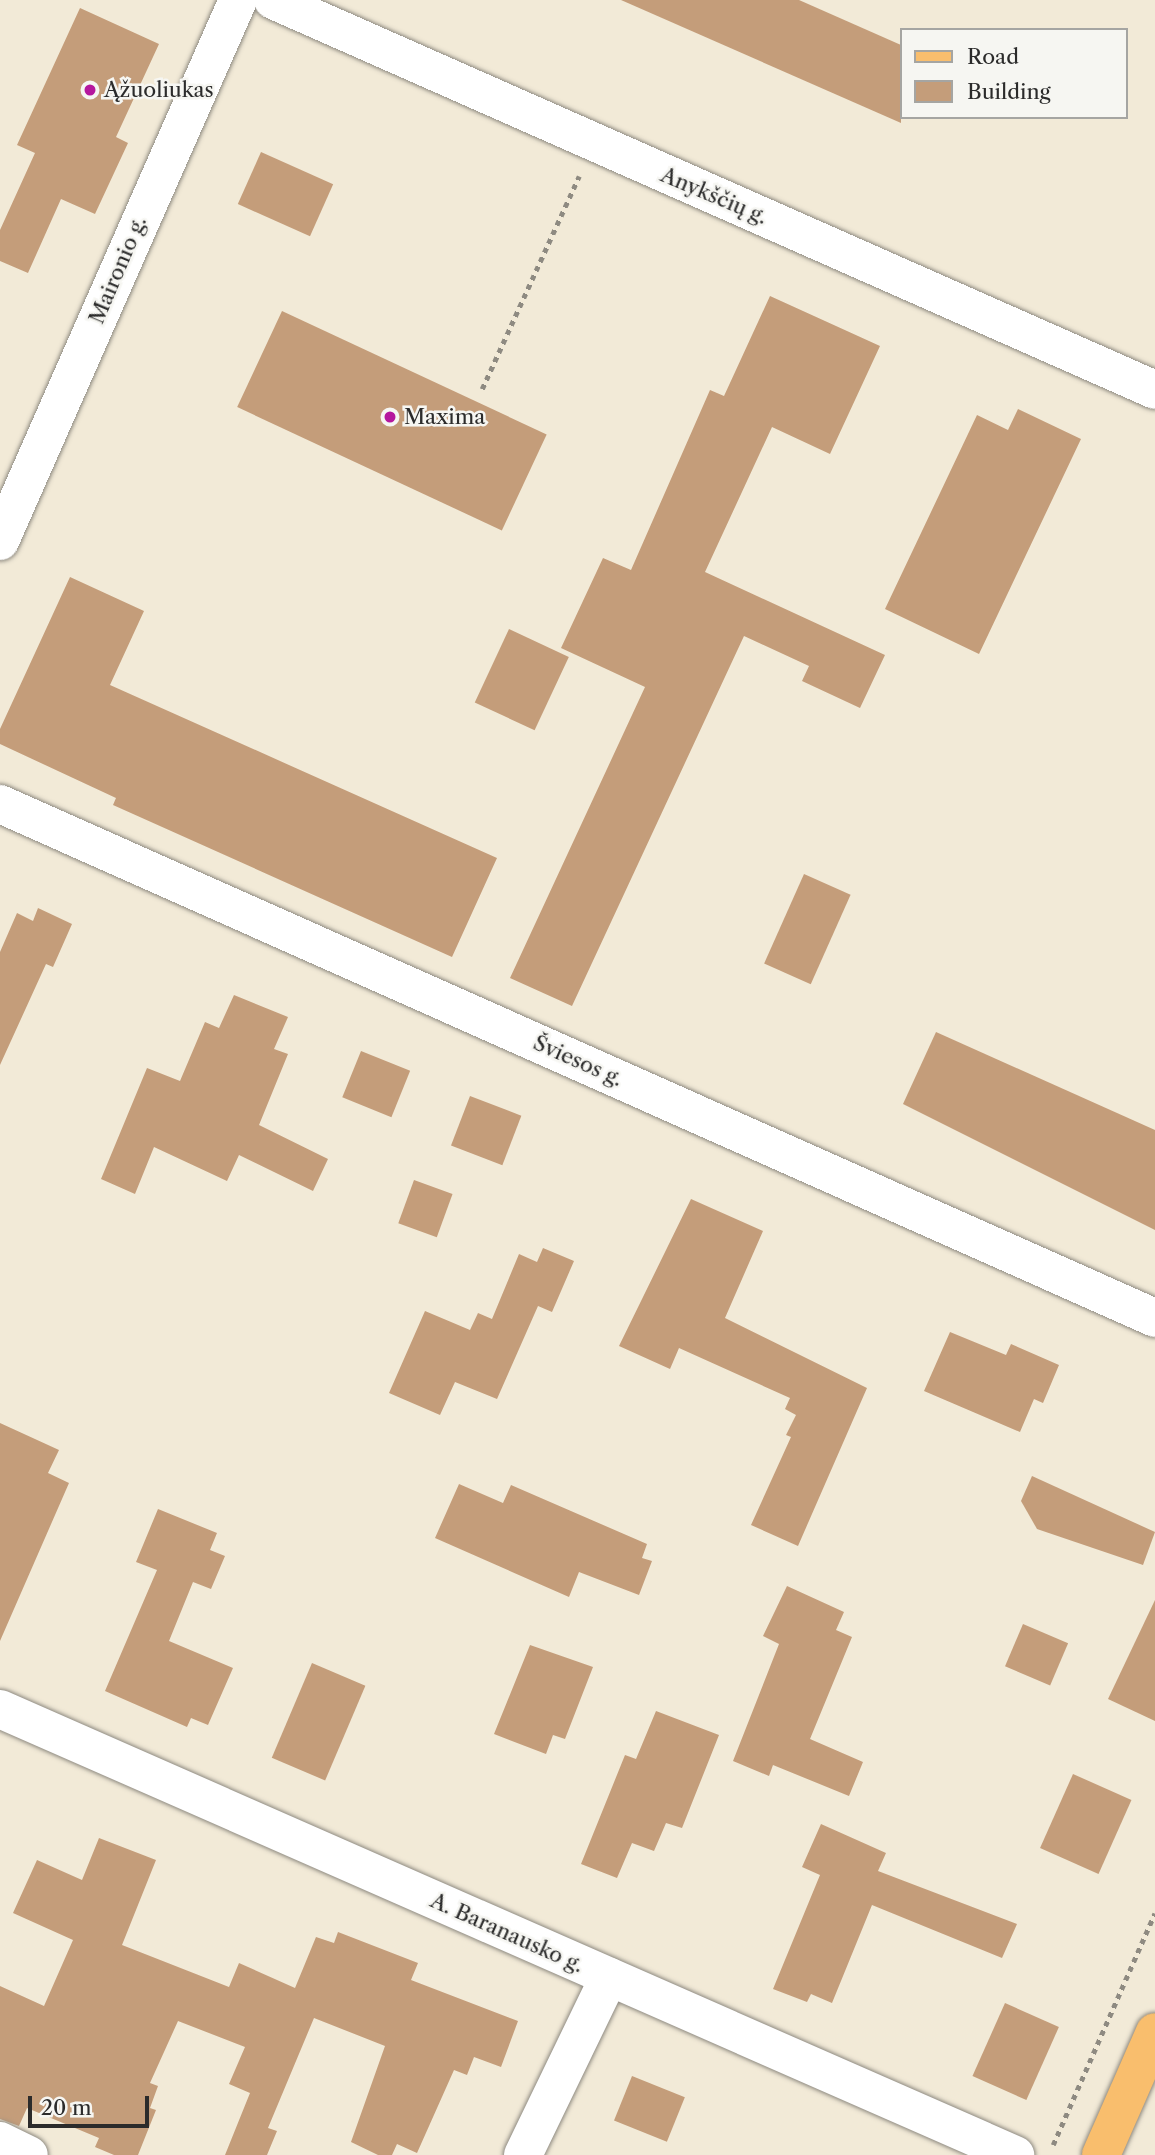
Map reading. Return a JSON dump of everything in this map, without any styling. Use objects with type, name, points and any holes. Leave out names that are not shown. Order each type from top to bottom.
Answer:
[{"type":"main road","points":[[1101,2155],[1145,2084],[1155,2032]]},
{"type":"street","name":"Maironio g.","points":[[0,541],[238,0]]},
{"type":"street","name":"Anykščių g.","points":[[273,0],[1155,390]]},
{"type":"street","name":"Šviesos g.","points":[[0,804],[1155,1318]]},
{"type":"street","name":"A. Baranausko g.","points":[[0,1709],[1015,2155]]},
{"type":"street","points":[[523,2155],[609,1978]]},
{"type":"street","points":[[0,2141],[29,2155]]},
{"type":"path","points":[[482,388],[594,144]]},
{"type":"path","points":[[1049,2155],[1155,1913]]},
{"type":"building","points":[[621,0],[799,0],[900,45],[901,123]]},
{"type":"building","name":"Ąžuoliukas","points":[[80,8],[159,44],[116,137],[128,143],[95,214],[61,199],[28,273],[0,261],[0,230],[35,153],[17,145]]},
{"type":"building","points":[[261,152],[333,184],[310,236],[238,204]]},
{"type":"building","points":[[770,296],[880,346],[830,454],[772,427],[705,572],[885,655],[860,708],[802,681],[809,666],[744,636],[572,1006],[510,978],[645,687],[561,648],[603,558],[631,570],[710,390],[724,396]]},
{"type":"building","points":[[282,311],[547,434],[502,530],[237,407]]},
{"type":"building","points":[[1018,409],[1081,439],[979,654],[885,609],[977,415],[1008,430]]},
{"type":"building","points":[[70,577],[144,611],[110,685],[497,858],[452,957],[113,805],[116,798],[0,744],[0,729]]},
{"type":"building","points":[[509,629],[569,657],[535,730],[475,702]]},
{"type":"building","points":[[804,874],[851,895],[811,984],[764,964]]},
{"type":"building","points":[[38,908],[72,924],[53,967],[46,964],[0,1065],[0,952],[17,913],[33,921]]},
{"type":"building","points":[[234,995],[288,1017],[274,1049],[288,1054],[259,1125],[328,1159],[313,1191],[239,1155],[227,1181],[154,1147],[135,1194],[101,1179],[147,1068],[180,1081],[205,1022],[219,1028]]},
{"type":"building","points":[[936,1032],[1155,1130],[1155,1230],[903,1104]]},
{"type":"building","points":[[361,1051],[410,1071],[391,1117],[342,1097]]},
{"type":"building","points":[[470,1096],[521,1116],[502,1165],[451,1145]]},
{"type":"building","points":[[414,1180],[453,1194],[437,1237],[398,1223]]},
{"type":"building","points":[[691,1199],[763,1231],[725,1318],[867,1388],[798,1546],[751,1525],[791,1437],[786,1435],[796,1415],[785,1409],[790,1398],[679,1348],[670,1369],[619,1346]]},
{"type":"building","points":[[543,1248],[574,1261],[552,1312],[538,1306],[497,1399],[455,1382],[440,1415],[389,1393],[425,1311],[470,1330],[478,1313],[492,1319],[519,1254],[537,1262]]},
{"type":"building","points":[[950,1332],[1006,1355],[1011,1344],[1059,1365],[1043,1403],[1034,1399],[1020,1432],[924,1391]]},
{"type":"building","points":[[0,1423],[59,1450],[48,1473],[69,1483],[0,1641]]},
{"type":"building","points":[[1032,1476],[1155,1532],[1143,1565],[1037,1529],[1021,1501]]},
{"type":"building","points":[[459,1484],[503,1503],[511,1485],[647,1544],[642,1558],[652,1561],[639,1595],[579,1572],[569,1597],[435,1538]]},
{"type":"building","points":[[158,1509],[217,1533],[210,1550],[225,1556],[211,1589],[193,1582],[169,1641],[233,1668],[208,1725],[191,1718],[187,1727],[105,1691],[157,1570],[136,1562]]},
{"type":"building","points":[[787,1586],[844,1612],[836,1630],[852,1637],[810,1739],[863,1762],[849,1796],[773,1765],[769,1776],[733,1761],[779,1644],[763,1636]]},
{"type":"building","points":[[1155,1600],[1155,1721],[1108,1699]]},
{"type":"building","points":[[1023,1624],[1068,1643],[1050,1685],[1005,1666]]},
{"type":"building","points":[[530,1645],[593,1667],[565,1739],[553,1735],[546,1754],[494,1734]]},
{"type":"building","points":[[312,1663],[365,1686],[325,1780],[272,1758]]},
{"type":"building","points":[[656,1711],[719,1735],[682,1828],[666,1823],[654,1851],[632,1843],[617,1878],[581,1864],[625,1755],[636,1759]]},
{"type":"building","points":[[1073,1774],[1131,1800],[1099,1874],[1040,1848]]},
{"type":"building","points":[[821,1824],[886,1853],[878,1871],[1017,1924],[1002,1958],[872,1905],[832,2003],[811,1994],[807,2002],[773,1989],[820,1875],[802,1867]]},
{"type":"building","points":[[99,1838],[156,1860],[122,1945],[229,1987],[239,1963],[295,1988],[316,1937],[334,1943],[338,1932],[418,1963],[411,1980],[518,2021],[501,2067],[474,2057],[467,2075],[454,2070],[417,2153],[397,2144],[392,2155],[378,2155],[351,2142],[385,2046],[314,2018],[268,2128],[277,2131],[267,2155],[225,2155],[250,2093],[229,2084],[245,2047],[178,2021],[150,2083],[158,2086],[150,2108],[156,2110],[138,2155],[114,2155],[95,2147],[99,2138],[27,2108],[19,2126],[0,2119],[0,1986],[44,2006],[73,1940],[13,1913],[37,1860],[82,1880]]},
{"type":"building","points":[[1005,2003],[1059,2027],[1026,2100],[972,2076]]},
{"type":"building","points":[[632,2076],[685,2097],[667,2142],[614,2121]]},
{"type":"place","name":"Ąžuoliukas","points":[[90,90]]},
{"type":"place","name":"Maxima","points":[[390,417]]}]
